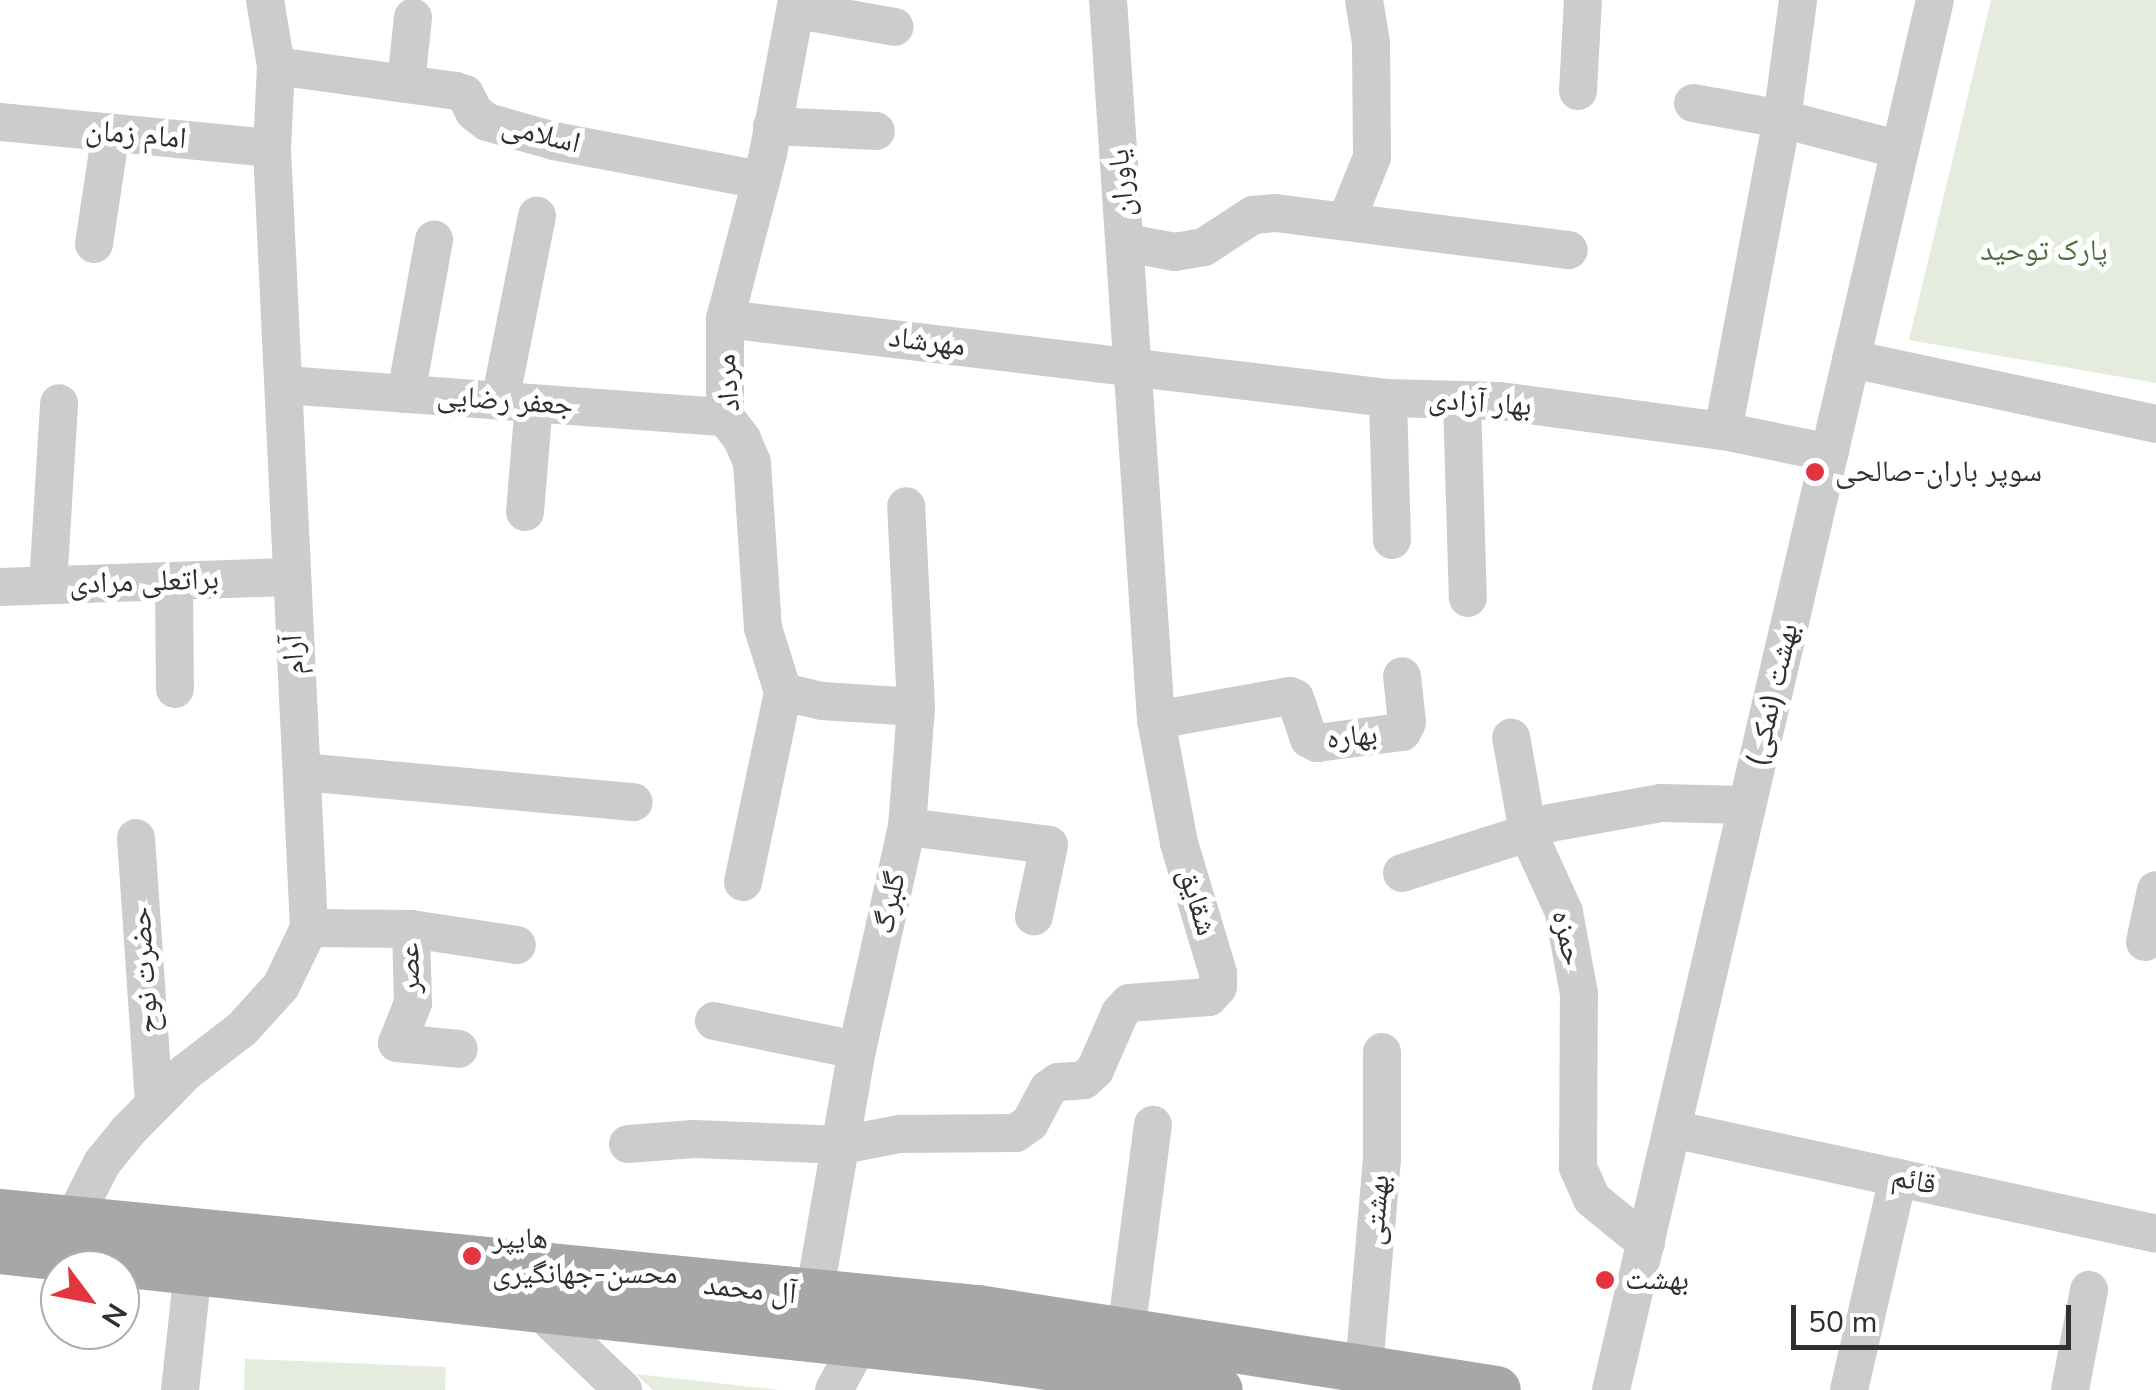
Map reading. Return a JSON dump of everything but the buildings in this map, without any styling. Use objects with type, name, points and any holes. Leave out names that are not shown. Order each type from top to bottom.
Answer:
[{"type":"main road","name":"آل محمد","points":[[0,1213],[814,1296],[978,1309],[1496,1390]]},
{"type":"main road","name":"آل محمد","points":[[0,1250],[859,1344],[1219,1390]]},
{"type":"street","name":"آرام","points":[[72,1222],[102,1162],[154,1102],[242,1029],[281,986],[309,928],[289,577],[285,385],[272,148],[276,66],[265,0]]},
{"type":"street","name":"یاوران","points":[[1108,0],[1127,243],[1129,366]]},
{"type":"street","points":[[1347,220],[1372,156],[1371,43],[1364,0]]},
{"type":"street","points":[[1578,91],[1583,0]]},
{"type":"street","points":[[1723,432],[1782,118],[1798,0]]},
{"type":"street","name":"بهشت (نمکی)","points":[[1612,1390],[1935,0]]},
{"type":"street","points":[[797,5],[895,27]]},
{"type":"street","name":"مرداد","points":[[783,692],[763,628],[752,463],[742,438],[725,417],[725,319],[760,180],[797,5]]},
{"type":"street","points":[[406,83],[413,18]]},
{"type":"street","name":"اسلامی","points":[[276,66],[466,94],[481,119],[554,141],[760,180]]},
{"type":"street","points":[[1693,104],[1782,118],[1900,150]]},
{"type":"street","name":"امام زمان","points":[[0,122],[272,148]]},
{"type":"street","points":[[772,126],[876,132]]},
{"type":"street","points":[[94,244],[112,132]]},
{"type":"street","points":[[1127,243],[1175,252],[1204,248],[1253,215],[1264,213],[1347,220],[1569,250]]},
{"type":"street","points":[[524,512],[517,402],[537,216]]},
{"type":"street","points":[[406,394],[434,240]]},
{"type":"street","name":"مهرشاد","points":[[725,319],[1129,366]]},
{"type":"street","points":[[1852,358],[2156,424]]},
{"type":"street","name":"بهار آزادی","points":[[1129,366],[1388,398],[1500,401],[1723,432],[1830,454]]},
{"type":"street","name":"شقایق","points":[[842,1145],[899,1134],[1024,1130],[1048,1089],[1058,1082],[1084,1080],[1094,1070],[1120,1013],[1130,1003],[1209,998],[1218,987],[1218,973],[1179,843],[1156,720],[1129,366]]},
{"type":"street","name":"جعفر رضایی","points":[[285,385],[725,417]]},
{"type":"street","points":[[1388,398],[1392,540]]},
{"type":"street","points":[[1462,401],[1468,598]]},
{"type":"street","points":[[48,585],[59,402]]},
{"type":"street","name":"گلبرگ","points":[[814,1296],[857,1050],[906,827],[916,707],[906,506]]},
{"type":"street","name":"براتعلی مرادی","points":[[0,587],[289,577]]},
{"type":"street","points":[[174,581],[175,689]]},
{"type":"street","name":"بهاره","points":[[1156,720],[1290,696],[1296,698],[1309,738],[1316,743],[1402,732],[1407,722],[1402,676]]},
{"type":"street","points":[[744,882],[783,692],[822,701],[916,707]]},
{"type":"street","name":"حمزه","points":[[1511,737],[1528,833],[1564,912],[1579,994],[1578,1168],[1592,1199],[1646,1243]]},
{"type":"street","points":[[302,772],[634,802]]},
{"type":"street","points":[[1402,874],[1550,823],[1661,803],[1748,805]]},
{"type":"street","points":[[906,827],[1049,844],[1034,916]]},
{"type":"street","name":"حضرت نوح","points":[[136,838],[154,1102]]},
{"type":"street","points":[[2145,942],[2156,890]]},
{"type":"street","name":"عصر","points":[[309,928],[410,929],[413,1003],[397,1042],[459,1048]]},
{"type":"street","points":[[410,929],[517,945]]},
{"type":"street","points":[[714,1021],[857,1050]]},
{"type":"street","name":"بهشتی","points":[[1364,1368],[1382,1160],[1382,1052]]},
{"type":"street","points":[[1126,1332],[1153,1125]]},
{"type":"street","name":"قائم","points":[[1672,1129],[2156,1234]]},
{"type":"street","points":[[628,1144],[694,1138],[842,1145]]},
{"type":"street","points":[[1849,1390],[1898,1178]]},
{"type":"street","points":[[180,1390],[193,1270]]},
{"type":"street","points":[[2070,1390],[2089,1290]]},
{"type":"street","points":[[537,1308],[623,1390]]},
{"type":"street","points":[[834,1390],[859,1344]]},
{"type":"green space","name":"پارک توحید","points":[[1991,0],[2156,0],[2156,383],[1909,340]]},
{"type":"green space","points":[[245,1359],[446,1367],[445,1390],[244,1390]]},
{"type":"green space","points":[[636,1374],[779,1390],[653,1390]]},
{"type":"place","name":"سوپر باران-صالحی","points":[[1815,472]]},
{"type":"place","name":"هایپر محسن-جهانگیری","points":[[472,1256]]},
{"type":"place","name":"بهشت","points":[[1605,1280]]}]
